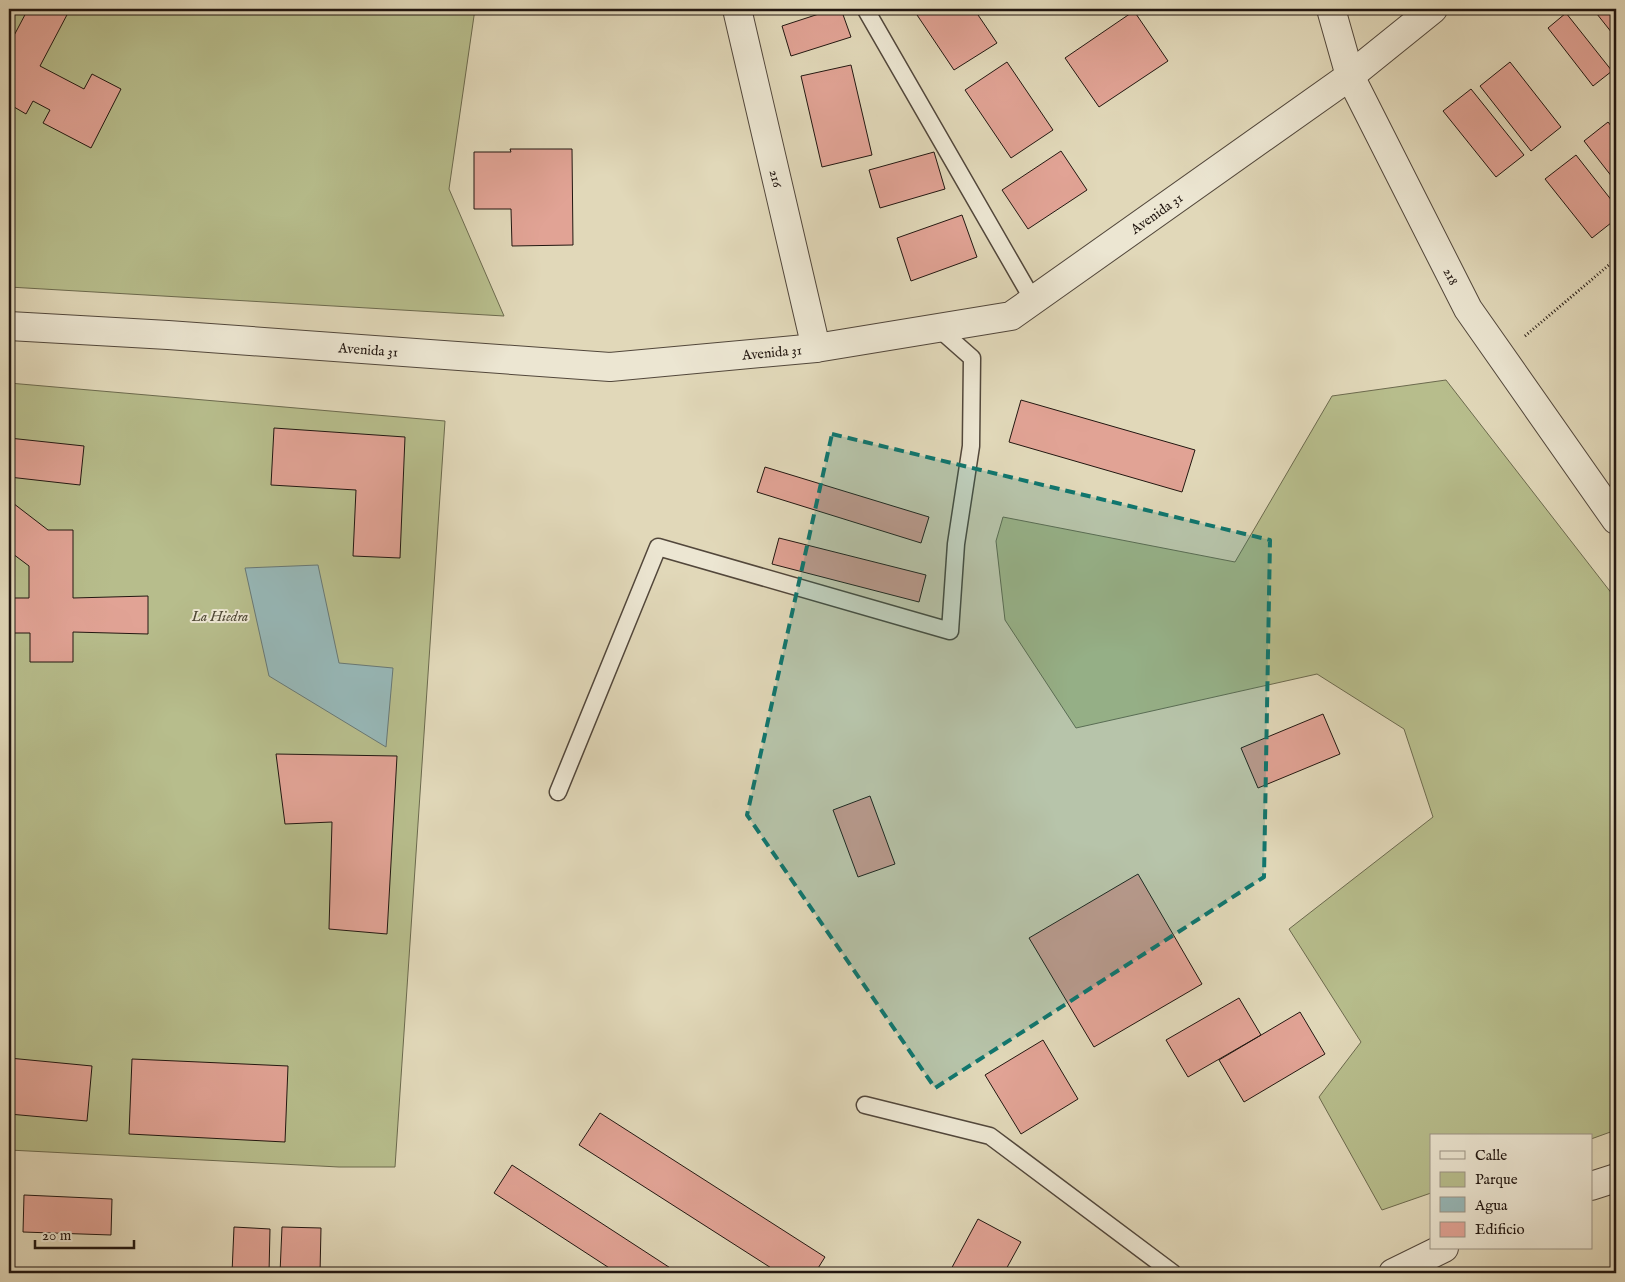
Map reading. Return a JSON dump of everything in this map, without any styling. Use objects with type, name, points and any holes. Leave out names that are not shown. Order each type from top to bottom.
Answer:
[{"type":"street","name":"216","points":[[736,9],[816,348]]},
{"type":"street","name":"218","points":[[1331,9],[1350,76],[1468,310],[1616,520]]},
{"type":"street","name":"Avenida 31","points":[[9,326],[168,335],[610,367],[816,348],[1011,316],[1350,76],[1433,9]]},
{"type":"street","points":[[1592,1186],[1616,1178]]},
{"type":"street","points":[[1406,1270],[1441,1250]]},
{"type":"lane","points":[[866,10],[1033,300]]},
{"type":"lane","points":[[558,792],[658,547],[950,631],[956,544],[971,446],[972,358],[938,328]]},
{"type":"lane","points":[[865,1105],[990,1136],[1173,1273]]},
{"type":"path","points":[[1501,356],[1616,259]]},
{"type":"highlighted area","points":[[832,434],[1270,540],[1264,877],[935,1088],[747,815]]},
{"type":"green space","points":[[9,9],[475,9],[449,189],[504,316],[9,287]]},
{"type":"green space","points":[[1446,380],[1616,599],[1616,1130],[1592,1139],[1592,1134],[1430,1134],[1430,1193],[1382,1210],[1319,1097],[1361,1042],[1289,929],[1433,817],[1404,729],[1317,674],[1076,728],[1005,620],[996,541],[1003,517],[1235,562],[1332,396]]},
{"type":"green space","name":"La Hiedra","points":[[9,383],[445,421],[395,1167],[339,1167],[9,1150]]},
{"type":"water","points":[[318,565],[339,663],[393,668],[386,747],[269,676],[245,568]]},
{"type":"building","points":[[28,9],[64,9],[69,11],[40,66],[84,89],[92,74],[121,89],[91,148],[43,123],[50,110],[33,101],[26,114],[9,104],[9,45]]},
{"type":"building","points":[[834,9],[841,9],[851,37],[791,56],[782,26]]},
{"type":"building","points":[[913,9],[974,9],[997,43],[954,70]]},
{"type":"building","points":[[1593,9],[1616,9],[1616,38]]},
{"type":"building","points":[[1134,11],[1168,61],[1099,107],[1065,58]]},
{"type":"building","points":[[1566,13],[1612,71],[1593,86],[1548,28]]},
{"type":"building","points":[[1007,62],[1053,130],[1011,158],[965,90]]},
{"type":"building","points":[[1510,62],[1561,127],[1531,151],[1480,86]]},
{"type":"building","points":[[851,65],[872,155],[822,167],[801,76]]},
{"type":"building","points":[[1471,89],[1524,155],[1496,177],[1443,111]]},
{"type":"building","points":[[1608,122],[1616,132],[1616,182],[1584,141]]},
{"type":"building","points":[[510,149],[572,149],[573,245],[512,246],[511,209],[474,209],[474,152],[511,152]]},
{"type":"building","points":[[1061,151],[1087,190],[1028,229],[1002,190]]},
{"type":"building","points":[[934,152],[945,189],[880,208],[869,170]]},
{"type":"building","points":[[1576,155],[1616,206],[1616,219],[1592,238],[1545,179]]},
{"type":"building","points":[[962,215],[977,257],[911,281],[897,238]]},
{"type":"building","points":[[1021,400],[1195,450],[1182,492],[1009,442]]},
{"type":"building","points":[[274,428],[405,437],[400,558],[353,556],[356,490],[271,485]]},
{"type":"building","points":[[9,438],[84,446],[80,485],[9,477]]},
{"type":"building","points":[[765,467],[929,517],[921,543],[757,492]]},
{"type":"building","points":[[9,500],[48,530],[73,530],[73,598],[148,596],[148,634],[73,632],[73,662],[30,662],[30,633],[9,633],[9,598],[29,598],[29,566],[9,551]]},
{"type":"building","points":[[779,538],[926,575],[919,602],[772,564]]},
{"type":"building","points":[[1323,714],[1340,754],[1258,788],[1241,748]]},
{"type":"building","points":[[276,754],[397,756],[387,934],[329,929],[332,822],[285,824]]},
{"type":"building","points":[[870,796],[895,864],[858,877],[833,810]]},
{"type":"building","points":[[1138,874],[1202,984],[1094,1047],[1029,938]]},
{"type":"building","points":[[1239,998],[1261,1035],[1188,1077],[1166,1040]]},
{"type":"building","points":[[1300,1012],[1325,1054],[1244,1102],[1219,1060]]},
{"type":"building","points":[[1043,1040],[1078,1099],[1021,1134],[985,1075]]},
{"type":"building","points":[[9,1058],[92,1066],[87,1121],[9,1114]]},
{"type":"building","points":[[132,1059],[288,1066],[285,1142],[129,1134]]},
{"type":"building","points":[[600,1113],[825,1257],[815,1273],[779,1273],[579,1145]]},
{"type":"building","points":[[512,1165],[678,1273],[617,1273],[494,1193]]},
{"type":"building","points":[[24,1195],[112,1199],[111,1235],[23,1232]]},
{"type":"building","points":[[9,1198],[13,1198],[11,1230],[9,1230]]},
{"type":"building","points":[[978,1219],[1021,1242],[1004,1273],[949,1273]]},
{"type":"building","points":[[234,1227],[270,1229],[269,1273],[232,1273]]},
{"type":"building","points":[[282,1227],[321,1228],[320,1273],[280,1273]]}]
